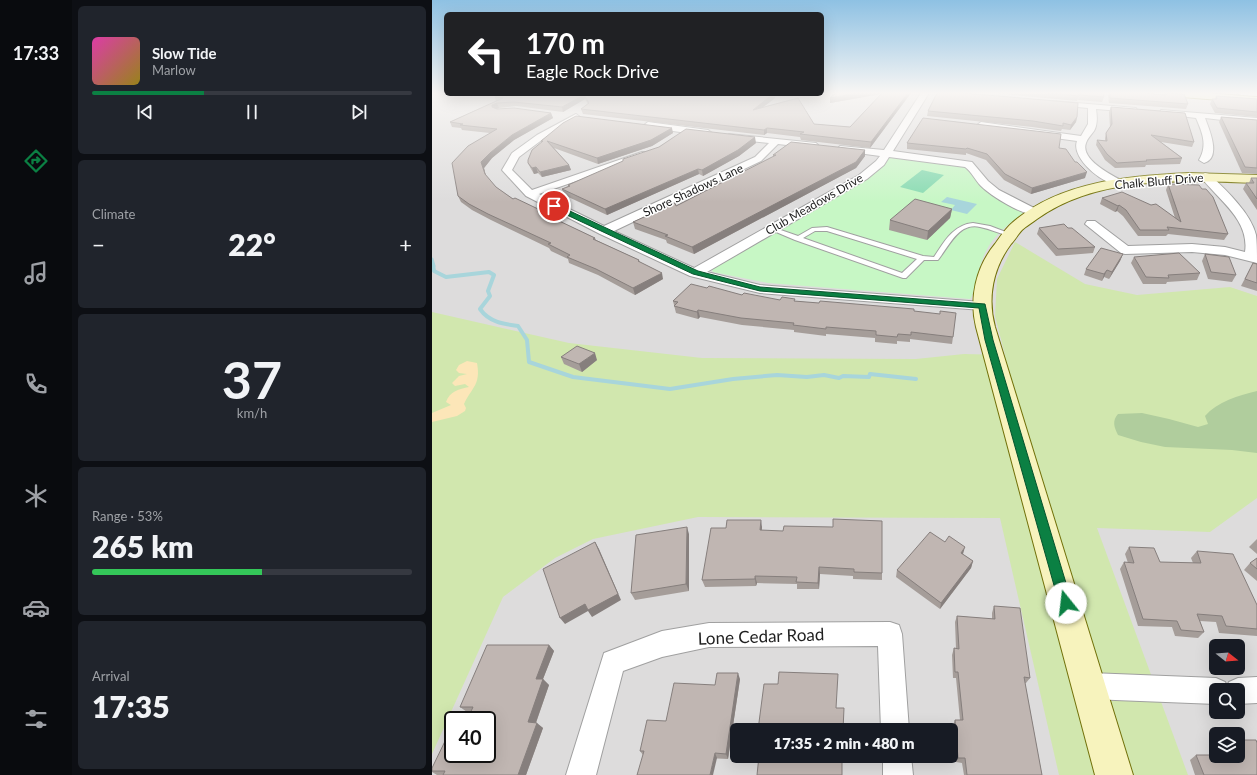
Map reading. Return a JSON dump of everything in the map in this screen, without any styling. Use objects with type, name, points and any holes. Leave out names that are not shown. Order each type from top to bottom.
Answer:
[{"type":"street","points":[[554,129],[540,136],[515,155],[507,170],[530,194],[604,231],[696,273],[760,289],[982,306]]},
{"type":"street","points":[[679,129],[887,153],[968,164],[972,166],[983,182],[994,192],[1034,212]]},
{"type":"street","name":"Club Meadows Drive","points":[[696,273],[863,177],[880,163],[905,129]]},
{"type":"street","points":[[1016,129],[1084,139]]},
{"type":"street","points":[[1090,129],[1081,148],[1086,160],[1099,172],[1119,183]]},
{"type":"street","points":[[1204,129],[1210,144],[1209,152],[1204,160]]},
{"type":"street","points":[[674,138],[686,130]]},
{"type":"street","name":"Shore Shadows Lane","points":[[604,231],[758,159],[776,141]]},
{"type":"street","points":[[530,194],[656,149]]},
{"type":"street","points":[[1091,224],[1125,250],[1161,247],[1186,247],[1218,250],[1254,258],[1252,241],[1243,221],[1226,196],[1205,176]]},
{"type":"street","name":"Chalk Bluff Drive","points":[[1114,775],[1090,686],[989,340],[982,306],[987,271],[991,260],[1008,234],[1034,212],[1066,197],[1119,183],[1162,178],[1205,176],[1257,179]]},
{"type":"street","name":"Lone Cedar Road","points":[[580,775],[613,662],[662,644],[709,635],[890,634],[895,723]]},
{"type":"street","points":[[1090,686],[1209,692]]},
{"type":"street","points":[[1245,691],[1257,690]]},
{"type":"street","points":[[897,763],[898,775]]},
{"type":"lane","points":[[797,239],[814,229],[827,229],[922,258],[936,259],[957,231],[968,225],[981,226],[1008,234]]},
{"type":"lane","points":[[772,229],[903,276],[922,258]]},
{"type":"shaded area","points":[[432,129],[1257,129],[1257,775],[432,775]]},
{"type":"green space","points":[[890,157],[966,166],[1022,211],[1022,214],[1000,232],[987,249],[970,299],[768,283],[713,272],[711,268],[864,180],[874,173]]},
{"type":"green space","points":[[922,170],[944,175],[923,193],[900,187]]},
{"type":"green space","points":[[1015,242],[1085,284],[1137,295],[1230,287],[1257,296],[1257,498],[1210,532],[1097,528],[1188,775],[1059,775],[1000,518],[698,517],[593,539],[555,558],[503,597],[451,711],[444,711],[444,727],[432,754],[432,312],[569,343],[702,358],[916,359],[964,354],[1005,355],[995,316],[997,279]]},
{"type":"green space","points":[[1257,391],[1257,453],[1232,450],[1165,447],[1118,435],[1115,427],[1114,422],[1118,414],[1142,413],[1198,427],[1208,424],[1205,416],[1222,403]]},
{"type":"sand","points":[[467,361],[477,363],[478,376],[475,385],[464,404],[466,408],[465,411],[457,416],[432,422],[432,413],[451,405],[446,402],[452,393],[469,387],[465,384],[455,386],[452,383],[459,376],[467,374],[459,373],[456,370],[459,365]]},
{"type":"water","points":[[947,197],[977,204],[967,214],[951,210],[955,205],[941,202]]},
{"type":"building","points":[[497,129],[522,129],[512,135],[481,162],[485,174],[496,187],[513,199],[515,198],[557,218],[555,219],[595,238],[593,239],[639,260],[638,261],[662,273],[633,288],[596,269],[567,257],[570,255],[548,244],[551,243],[469,204],[458,196],[452,163],[468,146]]},
{"type":"building","points":[[555,129],[670,129],[651,140],[597,158],[547,141],[569,165],[540,172],[536,167],[532,168],[528,163],[528,160],[532,150],[543,141],[541,141]]},
{"type":"building","points":[[686,129],[755,137],[738,150],[702,170],[698,169],[605,209],[562,189],[623,161],[623,159],[659,147]]},
{"type":"building","points":[[778,129],[881,129],[871,142],[800,134],[804,132]]},
{"type":"building","points":[[916,129],[1019,129],[1061,134],[1059,148],[1066,149],[1075,162],[1077,162],[1087,172],[1032,188],[1005,174],[987,154],[967,148],[907,143]]},
{"type":"building","points":[[1109,129],[1190,129],[1194,142],[1151,135],[1182,158],[1117,163],[1107,154],[1097,140],[1107,141],[1106,133]]},
{"type":"building","points":[[1227,129],[1257,129],[1257,168],[1245,167]]},
{"type":"building","points":[[791,142],[865,150],[856,162],[692,247],[665,236],[668,235],[633,222],[675,203],[676,206],[776,155],[773,155]]},
{"type":"building","points":[[1251,178],[1257,178],[1257,199],[1246,183],[1254,183]]},
{"type":"building","points":[[1168,184],[1199,185],[1202,189],[1206,189],[1213,197],[1228,234],[1167,227],[1169,230],[1140,230],[1126,210],[1119,205],[1118,206],[1102,198],[1122,192],[1151,205],[1156,204],[1181,222]]},
{"type":"building","points":[[915,199],[952,209],[928,231],[890,220]]},
{"type":"building","points":[[1064,224],[1068,228],[1072,228],[1095,247],[1058,249],[1039,228]]},
{"type":"building","points":[[1101,248],[1123,254],[1112,272],[1107,270],[1104,274],[1086,269]]},
{"type":"building","points":[[1179,253],[1200,273],[1168,275],[1169,278],[1146,277],[1134,257]]},
{"type":"building","points":[[1205,254],[1229,257],[1236,275],[1211,272]]},
{"type":"building","points":[[1253,263],[1257,264],[1257,283],[1245,279]]},
{"type":"building","points":[[691,284],[707,288],[709,286],[742,295],[744,293],[780,300],[782,297],[795,299],[794,301],[819,303],[820,301],[914,309],[914,311],[940,314],[940,311],[956,313],[953,337],[911,332],[911,335],[898,334],[897,337],[876,335],[876,331],[826,327],[826,329],[793,325],[794,323],[741,318],[698,310],[697,312],[674,306],[678,302],[673,301]]},
{"type":"building","points":[[577,346],[595,353],[579,364],[561,357]]},
{"type":"building","points":[[833,519],[882,521],[882,573],[854,572],[854,569],[819,567],[818,583],[796,582],[797,577],[755,576],[755,579],[702,580],[711,528],[726,528],[727,520],[761,520],[760,530],[783,531],[784,526],[833,527]]},
{"type":"building","points":[[687,527],[686,584],[631,593],[636,535]]},
{"type":"building","points":[[930,532],[945,542],[949,536],[965,547],[961,553],[973,561],[941,603],[897,570]]},
{"type":"building","points":[[595,542],[618,594],[588,610],[585,604],[560,618],[543,569]]},
{"type":"building","points":[[1129,547],[1154,548],[1160,562],[1201,563],[1197,551],[1233,554],[1257,605],[1257,629],[1226,626],[1222,616],[1197,614],[1204,632],[1181,630],[1177,621],[1143,619],[1124,562],[1134,563]]},
{"type":"building","points":[[1257,558],[1257,569],[1250,563]]},
{"type":"building","points":[[994,606],[1020,608],[1030,678],[1024,677],[1042,775],[967,775],[965,758],[958,758],[958,723],[955,723],[955,720],[963,720],[958,672],[955,672],[954,648],[959,649],[957,616],[995,619]]},
{"type":"building","points":[[487,645],[549,645],[536,679],[543,679],[528,722],[537,723],[518,775],[443,775],[445,771],[432,771],[444,743],[444,763],[496,763],[496,711],[471,711],[473,707],[460,707]]},
{"type":"building","points":[[779,672],[838,674],[836,708],[844,708],[843,723],[759,723],[764,684],[778,684]]},
{"type":"building","points":[[717,673],[738,673],[726,754],[715,753],[710,775],[637,775],[644,751],[640,751],[647,720],[666,721],[674,683],[715,685]]},
{"type":"building","points":[[1245,740],[1256,740],[1257,775],[1204,775],[1196,755],[1209,755],[1209,763],[1245,763]]},
{"type":"building","points":[[758,763],[842,763],[842,775],[757,775]]},
{"type":"waterway","points":[[432,259],[434,266]]},
{"type":"waterway","points":[[433,265],[434,271],[446,277],[489,272],[494,275],[488,291],[490,296],[480,309],[492,320],[518,326],[527,340],[529,362],[573,377],[670,389],[733,379],[777,375],[807,377],[824,375],[839,378],[843,376],[869,377],[870,374],[916,379]]},
{"type":"route","points":[[554,206],[604,231],[696,273],[760,289],[982,306],[989,340],[1066,603]]}]
